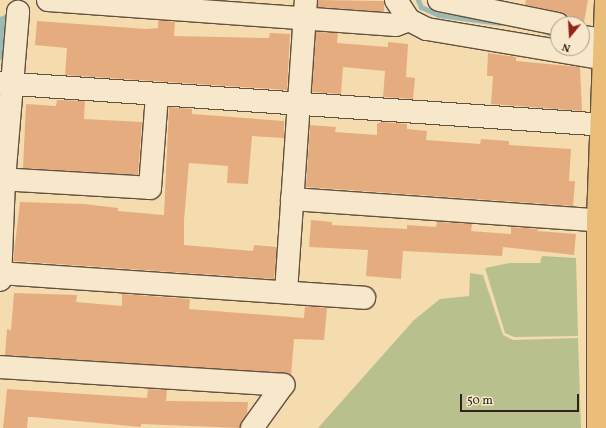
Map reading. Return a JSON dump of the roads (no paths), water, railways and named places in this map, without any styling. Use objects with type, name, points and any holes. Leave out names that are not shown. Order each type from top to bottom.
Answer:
[{"type":"highway","points":[[598,428],[606,0]]},
{"type":"street","points":[[48,0],[305,9],[396,24],[409,20]]},
{"type":"street","points":[[396,0],[409,20],[427,29],[605,50]]},
{"type":"street","points":[[439,0],[484,4],[550,22]]},
{"type":"street","points":[[286,292],[305,9]]},
{"type":"street","points":[[0,280],[6,84],[18,12]]},
{"type":"street","points":[[590,42],[605,50]]},
{"type":"street","points":[[6,84],[603,125]]},
{"type":"street","points":[[2,179],[150,188],[157,94]]},
{"type":"street","points":[[292,199],[602,221]]},
{"type":"street","points":[[0,273],[364,298]]},
{"type":"street","points":[[0,368],[283,386],[252,428]]},
{"type":"water","points":[[13,12],[10,62],[0,60],[0,17]]},
{"type":"waterway","points":[[418,0],[421,7],[439,15],[499,23]]},
{"type":"waterway","points":[[544,31],[550,34]]}]
